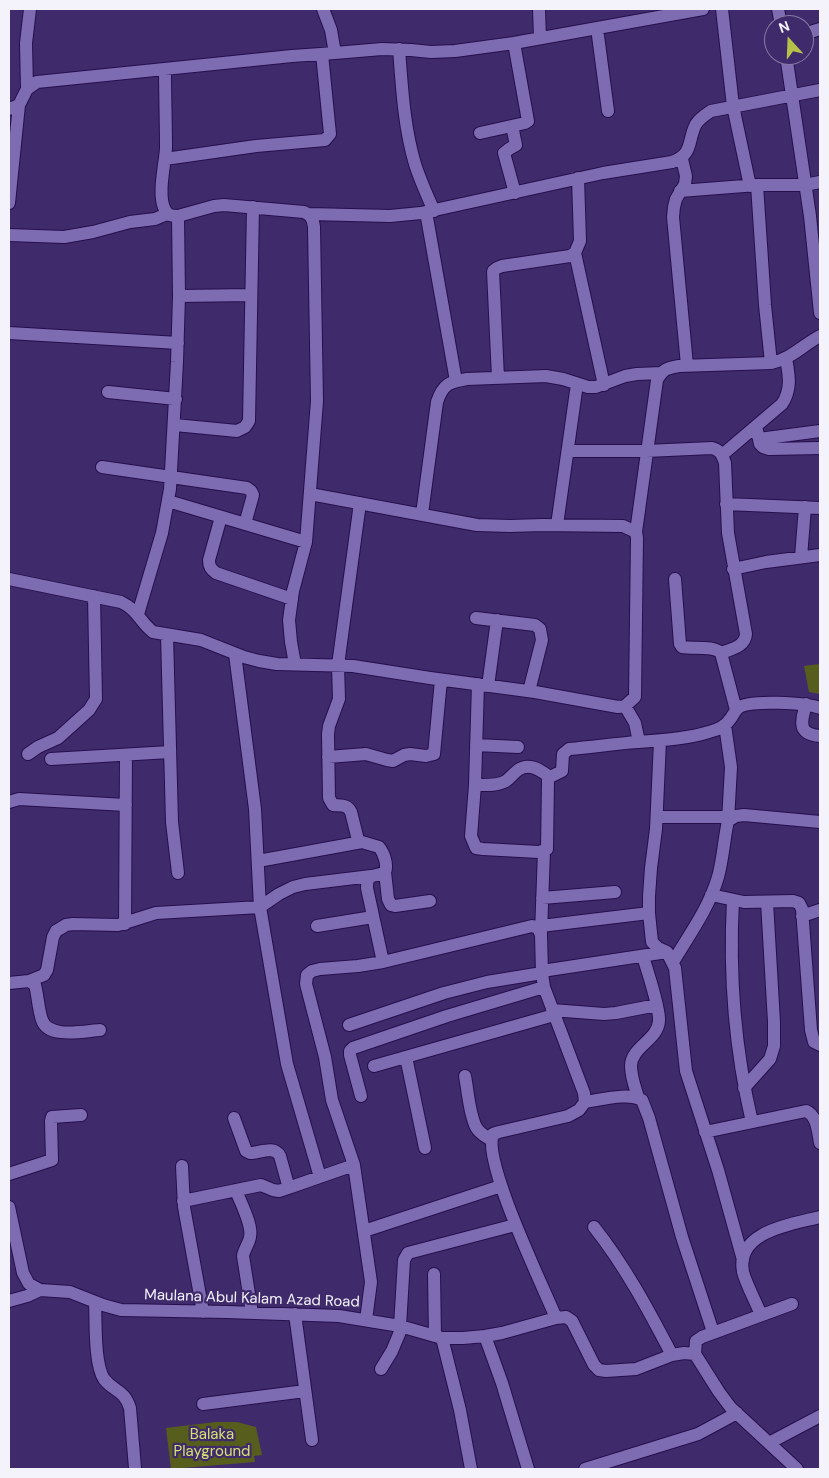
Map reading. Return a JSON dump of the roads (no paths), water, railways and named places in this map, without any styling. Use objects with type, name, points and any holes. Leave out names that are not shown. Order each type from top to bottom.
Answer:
[{"type":"street","points":[[27,89],[26,43],[30,9]]},
{"type":"street","points":[[323,9],[331,30],[335,52]]},
{"type":"street","points":[[539,9],[540,38]]},
{"type":"street","points":[[9,203],[14,107],[27,89],[37,82],[335,52],[382,49],[431,52],[455,51],[514,43],[702,9]]},
{"type":"street","points":[[722,9],[733,106],[754,185],[771,363]]},
{"type":"street","points":[[597,28],[608,111]]},
{"type":"street","points":[[480,133],[525,123],[528,118],[514,43]]},
{"type":"street","points":[[399,50],[406,119],[417,170],[430,211],[456,381]]},
{"type":"street","points":[[165,159],[256,146],[325,140],[330,134],[322,54]]},
{"type":"street","points":[[788,65],[805,185],[820,313]]},
{"type":"street","points":[[138,614],[162,533],[171,478],[175,425],[179,296],[173,215],[164,208],[162,199],[162,176],[165,159],[165,70]]},
{"type":"street","points":[[9,235],[64,237],[93,232],[130,222],[224,205],[309,214],[390,216],[430,211],[578,178],[682,159],[687,151],[696,125],[701,117],[711,111],[820,90]]},
{"type":"street","points":[[512,126],[516,146],[504,153],[515,193]]},
{"type":"street","points":[[682,159],[686,176],[685,184],[676,199],[674,217],[687,365]]},
{"type":"street","points":[[578,178],[580,241],[576,253],[604,385]]},
{"type":"street","points":[[680,191],[754,185],[805,185],[820,182]]},
{"type":"street","points":[[175,425],[237,431],[249,421],[253,207]]},
{"type":"street","points":[[295,664],[289,625],[292,599],[306,542],[316,401],[314,227],[313,219],[309,214]]},
{"type":"street","points":[[498,378],[493,271],[502,266],[570,256],[576,253]]},
{"type":"street","points":[[179,296],[251,295]]},
{"type":"street","points":[[9,333],[178,343]]},
{"type":"street","points":[[9,579],[122,602],[132,607],[143,623],[153,632],[201,640],[235,654],[259,661],[277,664],[353,666],[529,692],[618,708],[625,706],[635,697],[636,532],[657,380],[661,373],[668,368],[687,365],[771,363],[779,361],[820,336]]},
{"type":"street","points":[[722,455],[757,433],[787,397],[790,381],[786,358]]},
{"type":"street","points":[[422,514],[437,402],[443,389],[448,384],[456,381],[546,376],[588,386],[604,385],[625,376],[661,373]]},
{"type":"street","points":[[557,525],[577,384]]},
{"type":"street","points":[[108,392],[176,399]]},
{"type":"street","points":[[757,433],[820,431]]},
{"type":"street","points":[[757,433],[763,447],[768,449],[820,448]]},
{"type":"street","points":[[569,451],[646,451],[712,448],[718,450],[722,455],[725,463],[726,519],[746,634],[746,640],[739,646],[722,653]]},
{"type":"street","points":[[102,467],[247,488],[253,494],[245,524]]},
{"type":"street","points":[[310,494],[476,525],[623,526],[636,532]]},
{"type":"street","points":[[168,501],[306,542]]},
{"type":"street","points":[[360,503],[338,665],[339,699],[328,734],[330,802],[333,805],[346,806],[352,812],[358,840],[379,847],[384,856],[388,899],[391,905],[430,901]]},
{"type":"street","points":[[726,504],[820,508]]},
{"type":"street","points":[[801,557],[805,507]]},
{"type":"street","points":[[221,517],[209,560],[211,570],[292,599]]},
{"type":"street","points":[[734,569],[766,562],[820,555]]},
{"type":"street","points":[[675,579],[680,644],[682,647],[713,649],[722,653],[736,710]]},
{"type":"street","points":[[28,754],[58,738],[88,710],[96,699],[94,596]]},
{"type":"street","points":[[476,618],[535,626],[540,629],[542,640],[529,692]]},
{"type":"street","points":[[497,620],[483,685],[476,745],[471,836],[476,848],[544,851]]},
{"type":"street","points":[[167,635],[172,822],[178,873]]},
{"type":"street","points":[[235,654],[255,809],[260,907],[287,1064],[320,1177]]},
{"type":"street","points":[[328,757],[366,754],[393,761],[404,755],[426,756],[434,754],[441,680]]},
{"type":"street","points":[[695,1354],[672,1355],[636,1369],[599,1370],[594,1365],[572,1321],[566,1317],[556,1318],[501,1186],[491,1147],[493,1134],[568,1116],[579,1110],[585,1102],[584,1093],[544,987],[542,972],[542,898],[544,851],[547,849],[546,785],[550,776],[562,771],[563,754],[569,749],[660,740],[709,732],[725,725],[740,707],[752,705],[780,702],[806,704],[820,708]]},
{"type":"street","points":[[806,704],[802,720],[804,731],[820,736]]},
{"type":"street","points":[[625,706],[636,723],[639,742]]},
{"type":"street","points":[[670,957],[698,920],[712,895],[718,877],[728,819],[731,767],[725,725]]},
{"type":"street","points":[[660,740],[657,817],[649,896],[652,942],[670,957],[677,978],[686,1071],[718,1170],[743,1260],[744,1272],[761,1315]]},
{"type":"street","points":[[476,745],[518,747]]},
{"type":"street","points":[[51,759],[170,752]]},
{"type":"street","points":[[125,924],[126,755]]},
{"type":"street","points":[[475,785],[500,784],[520,768],[529,766],[537,768],[550,776]]},
{"type":"street","points":[[9,802],[19,799],[126,805]]},
{"type":"street","points":[[657,817],[728,819],[744,815],[820,822]]},
{"type":"street","points":[[258,861],[362,842]]},
{"type":"street","points":[[9,983],[29,981],[44,975],[47,970],[53,937],[60,927],[73,924],[125,924],[156,913],[260,907],[293,887],[371,876],[385,872]]},
{"type":"street","points":[[371,876],[367,881],[367,888],[383,962]]},
{"type":"street","points":[[542,898],[615,892]]},
{"type":"street","points":[[712,895],[733,900],[793,901],[799,903],[802,909],[811,1030],[814,1042],[820,1045]]},
{"type":"street","points":[[733,900],[731,929],[735,1012],[741,1071],[752,1122]]},
{"type":"street","points":[[744,1088],[770,1059],[774,1046],[767,902]]},
{"type":"street","points":[[802,916],[820,910]]},
{"type":"street","points":[[366,1320],[371,1282],[354,1165],[332,1100],[324,1056],[306,984],[307,975],[312,971],[320,969],[383,962],[532,926],[541,930],[649,912]]},
{"type":"street","points":[[317,926],[373,917]]},
{"type":"street","points":[[349,1025],[432,996],[472,985],[643,956],[670,957]]},
{"type":"street","points":[[643,956],[657,1005],[659,1021],[657,1030],[636,1053],[631,1065],[638,1097],[642,1100],[649,1118],[682,1237],[713,1332]]},
{"type":"street","points":[[29,981],[35,985],[42,1021],[50,1031],[100,1030]]},
{"type":"street","points":[[361,1096],[350,1056],[350,1050],[353,1048],[447,1016],[544,987]]},
{"type":"street","points":[[374,1066],[553,1012],[610,1014],[657,1005]]},
{"type":"street","points":[[406,1057],[425,1148]]},
{"type":"street","points":[[466,1076],[476,1127],[480,1133],[491,1140]]},
{"type":"street","points":[[585,1102],[628,1096],[638,1097]]},
{"type":"street","points":[[705,1132],[806,1111],[812,1113],[819,1134]]},
{"type":"street","points":[[9,1174],[49,1163],[52,1160],[50,1121],[52,1117],[81,1115]]},
{"type":"street","points":[[234,1118],[246,1151],[250,1154],[269,1150],[278,1152],[288,1185],[291,1187]]},
{"type":"street","points":[[183,1201],[260,1185],[279,1191],[354,1165]]},
{"type":"street","points":[[182,1166],[183,1201],[203,1312]]},
{"type":"street","points":[[364,1231],[501,1186]]},
{"type":"street","points":[[236,1190],[250,1232],[250,1239],[244,1249],[243,1256],[252,1313]]},
{"type":"street","points":[[9,1207],[23,1272],[28,1284],[40,1290]]},
{"type":"street","points":[[743,1260],[746,1250],[760,1235],[771,1230],[820,1217]]},
{"type":"street","points":[[380,1369],[392,1351],[401,1327],[404,1260],[408,1253],[516,1225]]},
{"type":"street","points":[[594,1226],[645,1304],[672,1355]]},
{"type":"street","points":[[434,1274],[438,1337],[460,1410],[471,1469]]},
{"type":"street","points":[[9,1302],[40,1290]]},
{"type":"street","name":"Maulana Abul Kalam Azad Road","points":[[40,1290],[70,1292],[121,1310],[338,1316],[401,1327],[438,1337],[463,1338],[485,1336],[556,1318]]},
{"type":"street","points":[[96,1302],[97,1351],[101,1372],[104,1379],[128,1400],[135,1468]]},
{"type":"street","points":[[792,1304],[713,1332],[696,1341],[695,1354],[719,1392],[738,1413],[797,1469]]},
{"type":"street","points":[[294,1314],[312,1440]]},
{"type":"street","points":[[485,1336],[502,1383],[528,1469]]},
{"type":"street","points":[[203,1404],[305,1392]]},
{"type":"street","points":[[585,1469],[698,1434],[738,1413]]},
{"type":"street","points":[[769,1442],[820,1416]]},
{"type":"park label","name":"Balaka Playground","points":[[212,1444]]}]
